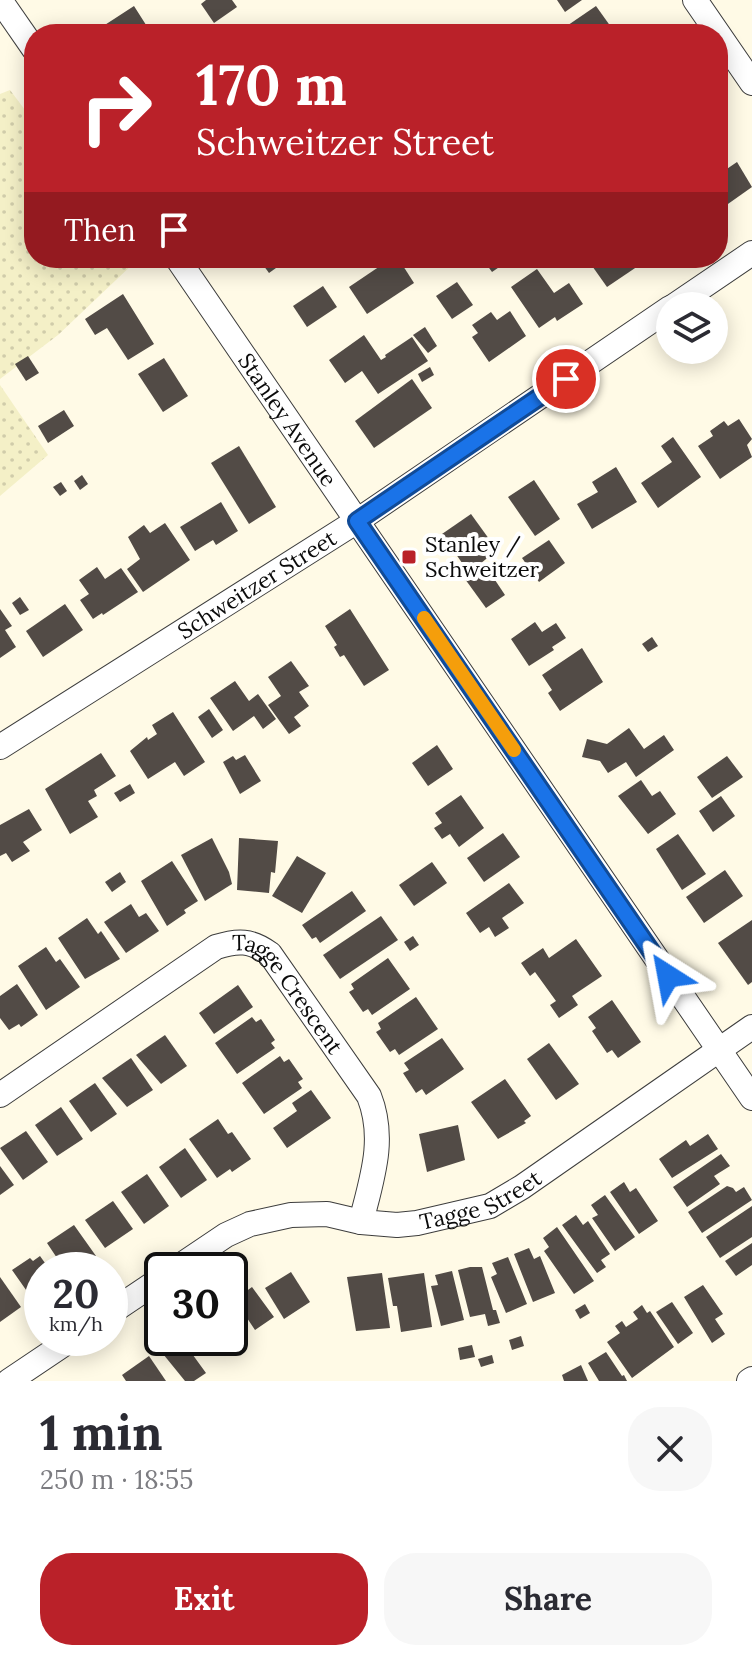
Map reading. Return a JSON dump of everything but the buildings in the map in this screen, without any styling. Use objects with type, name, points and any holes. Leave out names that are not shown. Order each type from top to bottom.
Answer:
[{"type":"street","points":[[0,0],[24,35]]},
{"type":"street","points":[[695,0],[711,24]]},
{"type":"street","points":[[728,48],[752,83]]},
{"type":"street","name":"Schweitzer Street","points":[[694,292],[752,253]]},
{"type":"street","name":"Stanley Avenue","points":[[184,268],[752,1098]]},
{"type":"street","name":"Schweitzer Street","points":[[0,747],[357,521],[656,318]]},
{"type":"street","name":"Tagge Crescent","points":[[0,1095],[216,947],[235,941],[256,944],[270,954],[369,1096],[377,1116],[379,1138],[361,1222]]},
{"type":"street","name":"Tagge Street","points":[[201,1252],[250,1224],[291,1215],[327,1214],[361,1222],[397,1225],[490,1206],[535,1179],[752,1027]]},
{"type":"street","points":[[9,1381],[46,1356]]},
{"type":"shaded area","points":[[10,90],[24,109],[24,268],[129,268],[58,335],[0,379],[0,94]]},
{"type":"shaded area","points":[[0,385],[48,455],[0,496]]},
{"type":"slow traffic","points":[[424,618],[514,750]]},
{"type":"place","name":"Stanley / Schweitzer","points":[[409,557]]},
{"type":"route","points":[[566,379],[357,521],[668,976]]}]
